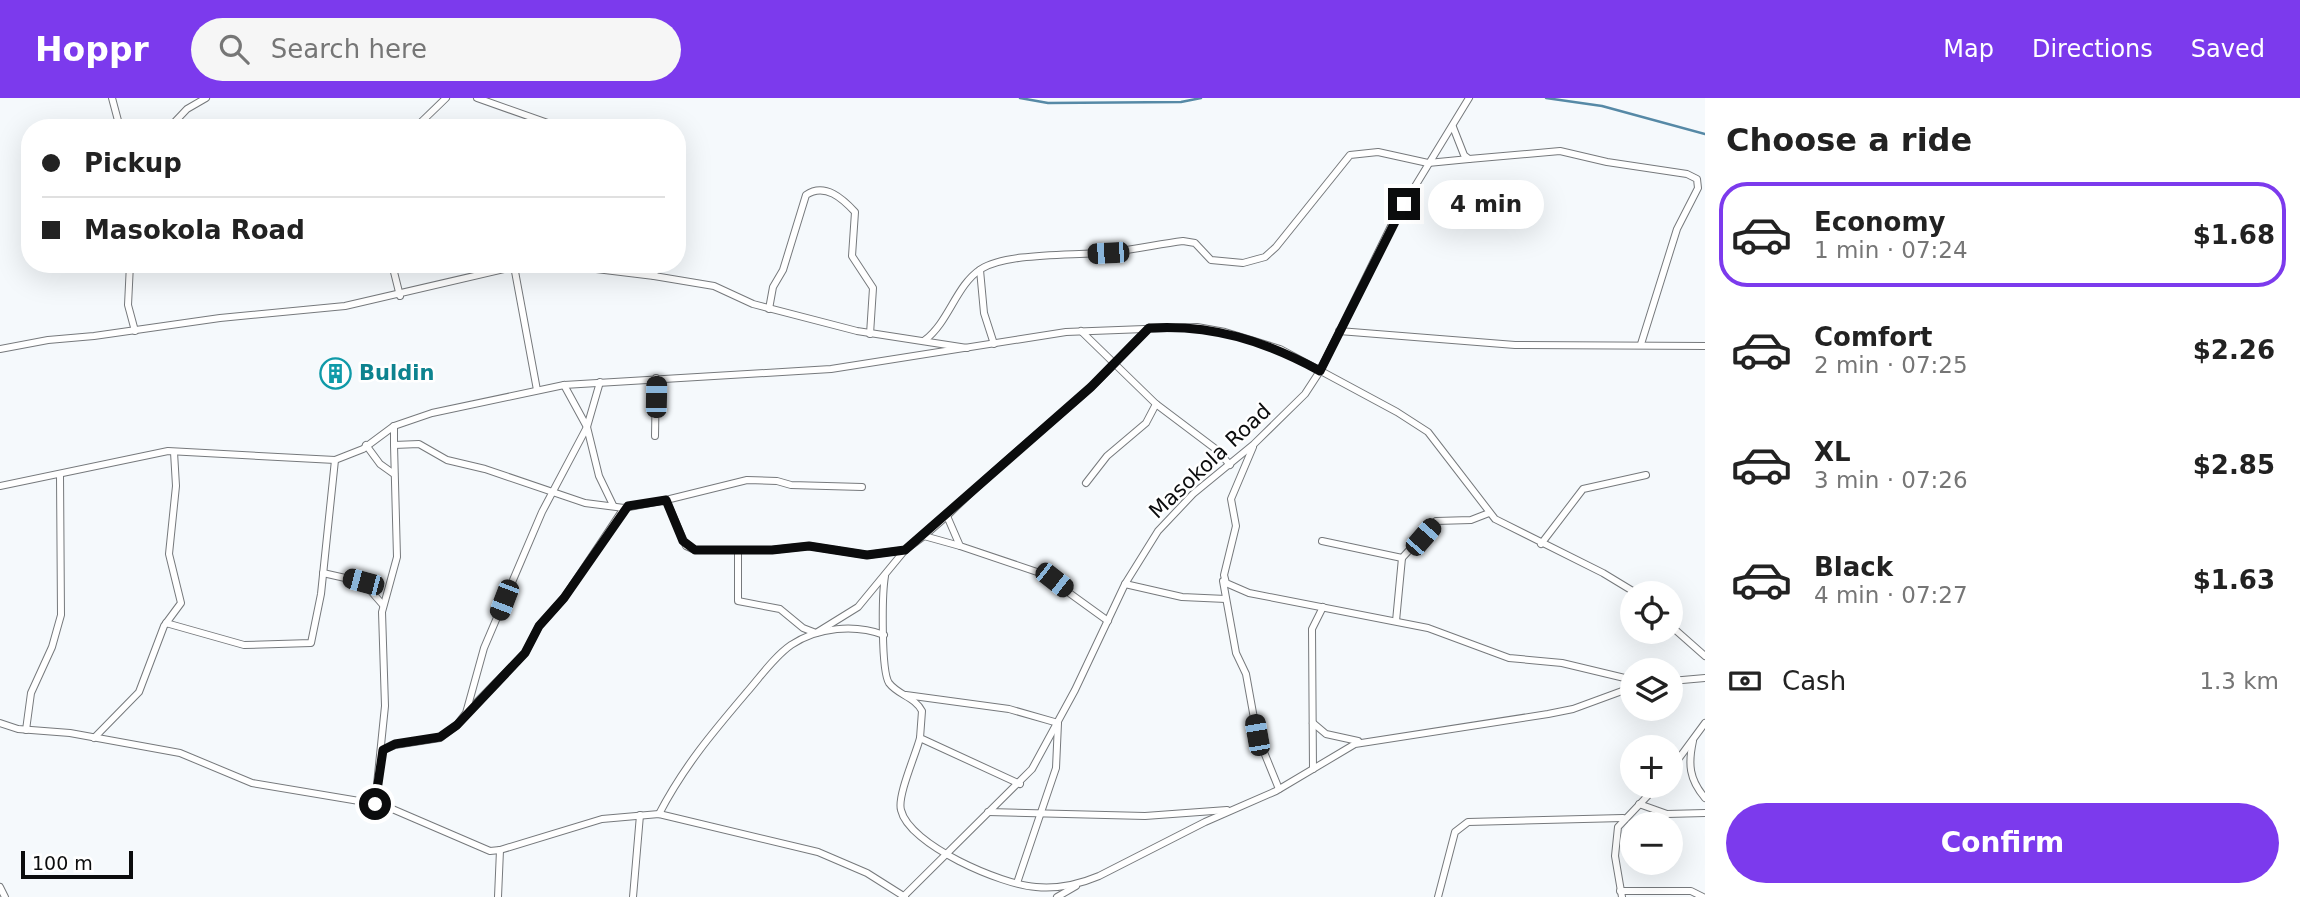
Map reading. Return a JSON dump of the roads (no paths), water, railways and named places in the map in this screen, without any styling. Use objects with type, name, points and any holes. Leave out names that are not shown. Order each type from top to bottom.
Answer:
[{"type":"street","points":[[112,98],[118,119]]},
{"type":"street","points":[[178,119],[187,109],[206,98]]},
{"type":"street","points":[[424,119],[446,98]]},
{"type":"street","points":[[477,98],[536,119]]},
{"type":"street","name":"Masokola Road","points":[[904,897],[988,812],[1020,784],[1058,723],[1142,553],[1176,510],[1293,409],[1320,371],[1392,224],[1469,98]]},
{"type":"street","points":[[1453,127],[1464,155],[1469,159]]},
{"type":"street","points":[[925,340],[939,327],[980,270],[1000,262],[1108,253],[1183,241],[1195,243],[1211,260],[1255,262],[1276,247],[1350,155],[1378,152],[1428,163],[1560,151],[1607,162],[1686,174],[1697,179],[1698,188],[1677,229],[1641,344]]},
{"type":"street","points":[[769,309],[773,287],[783,270],[806,195],[812,191],[834,193],[857,217],[852,256],[873,288],[870,334]]},
{"type":"street","points":[[980,270],[984,313],[994,344]]},
{"type":"street","points":[[130,273],[128,305],[135,331]]},
{"type":"street","points":[[395,273],[401,296]]},
{"type":"street","points":[[0,349],[48,340],[135,331],[220,318],[330,308],[401,296],[488,273]]},
{"type":"street","points":[[515,273],[537,390]]},
{"type":"street","points":[[636,273],[714,286],[769,309],[870,334],[972,349]]},
{"type":"street","points":[[0,486],[60,475],[115,460],[174,452],[335,460],[366,445],[394,426],[432,414],[564,386],[656,378],[831,369],[1081,331],[1197,327],[1225,332],[1280,349],[1369,395],[1428,432],[1450,456],[1489,513],[1541,544],[1620,583]]},
{"type":"street","points":[[659,814],[698,748],[769,666],[792,644],[846,617],[885,576],[905,550],[996,473],[1027,440],[1091,387],[1149,328]]},
{"type":"street","points":[[1081,331],[1156,404],[1217,450],[1230,465]]},
{"type":"street","points":[[1339,331],[1516,345],[1705,345]]},
{"type":"street","points":[[655,436],[656,378]]},
{"type":"street","points":[[466,713],[484,648],[552,492],[587,427],[600,382]]},
{"type":"street","points":[[564,386],[587,427],[599,476],[613,505]]},
{"type":"street","points":[[1086,483],[1107,456],[1146,423],[1156,404]]},
{"type":"street","points":[[375,804],[384,733],[383,605],[397,557],[394,426]]},
{"type":"street","points":[[394,444],[419,444],[447,460],[485,469],[585,503],[624,508],[747,480],[777,481],[791,485],[862,487]]},
{"type":"street","points":[[1254,444],[1231,499],[1236,526],[1223,581],[1236,653],[1246,674],[1257,735],[1279,789]]},
{"type":"street","points":[[366,445],[380,464],[394,474]]},
{"type":"street","points":[[94,738],[139,692],[166,623],[178,609],[181,598],[169,554],[176,486],[174,452]]},
{"type":"street","points":[[166,623],[244,645],[311,643],[315,634],[323,573],[335,460]]},
{"type":"street","points":[[26,730],[31,693],[52,647],[61,615],[60,475]]},
{"type":"street","points":[[1541,544],[1583,489],[1646,475]]},
{"type":"street","points":[[666,500],[683,541],[690,549],[738,550],[809,546],[867,555],[905,550]]},
{"type":"street","points":[[383,750],[399,744],[440,737],[457,725],[525,653],[539,626],[564,598],[624,508]]},
{"type":"street","points":[[1396,621],[1402,558],[1436,521],[1471,520],[1489,513]]},
{"type":"street","points":[[947,516],[960,545]]},
{"type":"street","points":[[923,536],[960,545],[1043,573],[1108,621]]},
{"type":"street","points":[[1322,541],[1402,558]]},
{"type":"street","points":[[738,550],[738,601],[780,609],[803,628],[816,633],[856,628],[884,635]]},
{"type":"street","points":[[323,573],[363,582],[383,605]]},
{"type":"street","points":[[885,576],[885,676],[892,688],[906,695],[922,711],[920,738],[900,809],[906,825],[947,855],[1017,883],[1037,887],[1081,883]]},
{"type":"street","points":[[1223,581],[1249,593],[1396,621],[1434,631],[1509,658],[1562,663],[1620,677]]},
{"type":"street","points":[[1125,584],[1182,597],[1226,599]]},
{"type":"street","points":[[1313,769],[1312,629],[1323,607]]},
{"type":"street","points":[[1683,637],[1705,656]]},
{"type":"street","points":[[1683,680],[1705,678]]},
{"type":"street","points":[[1057,897],[1233,809],[1279,789],[1362,742],[1548,714],[1573,709],[1620,692]]},
{"type":"street","points":[[906,695],[1009,709],[1058,723],[1056,768],[1017,883]]},
{"type":"street","points":[[0,723],[26,730],[94,738],[180,753],[251,783],[375,804],[406,814],[462,841],[490,851],[602,819],[659,814],[818,852],[867,873],[904,897]]},
{"type":"street","points":[[1313,723],[1326,734],[1362,742]]},
{"type":"street","points":[[1683,754],[1705,723]]},
{"type":"street","points":[[384,733],[399,744]]},
{"type":"street","points":[[920,738],[1020,784]]},
{"type":"street","points":[[1693,741],[1689,759],[1690,775],[1705,798]]},
{"type":"street","points":[[1630,812],[1645,798]]},
{"type":"street","points":[[1639,804],[1667,814],[1705,813]]},
{"type":"street","points":[[988,812],[1145,816],[1233,809]]},
{"type":"street","points":[[633,897],[640,816]]},
{"type":"street","points":[[1438,897],[1455,832],[1468,822],[1620,818]]},
{"type":"street","points":[[1620,823],[1615,843],[1621,894],[1691,891],[1702,895]]},
{"type":"street","points":[[498,897],[500,850]]},
{"type":"street","points":[[0,887],[5,897]]},
{"type":"waterway","points":[[1020,98],[1048,103],[1181,102],[1201,98]]},
{"type":"waterway","points":[[1546,98],[1602,106],[1705,134]]},
{"type":"place","name":"Buldin","points":[[336,373]]}]
